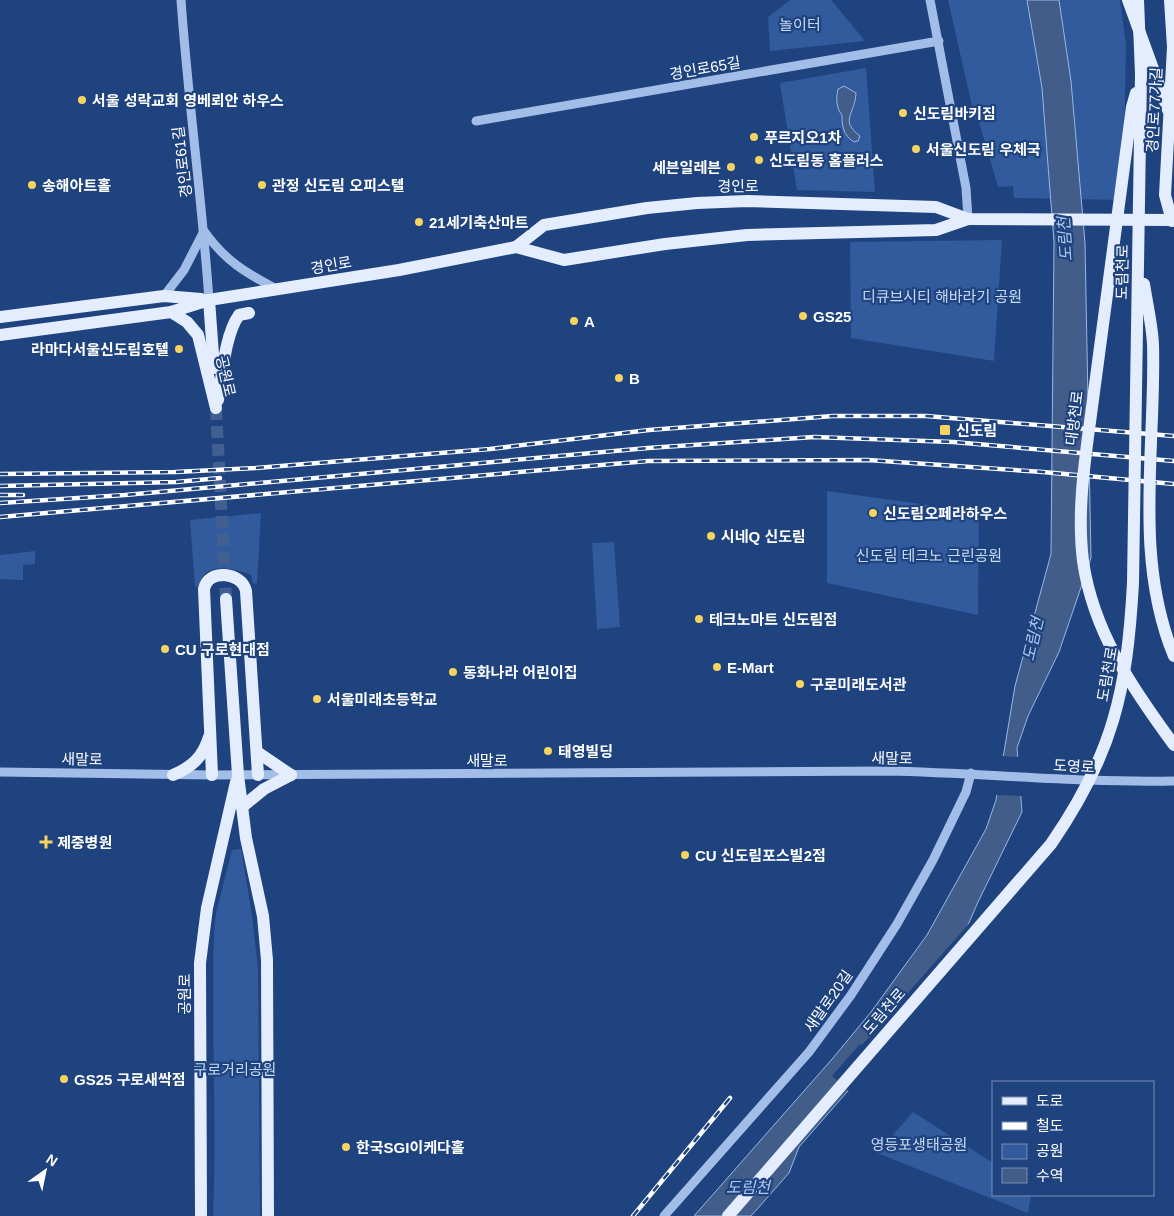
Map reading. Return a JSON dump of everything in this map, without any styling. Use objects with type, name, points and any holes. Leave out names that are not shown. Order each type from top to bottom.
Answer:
[{"type":"main road","points":[[1128,0],[1170,115]]},
{"type":"main road","name":"도림천로","points":[[728,1216],[1051,844],[1078,806],[1105,749],[1122,691],[1130,634],[1139,247],[1141,74],[1138,0]]},
{"type":"main road","name":"경인로77가길","points":[[1170,0],[1173,47],[1165,194],[1174,219]]},
{"type":"main road","name":"대방천로","points":[[1141,74],[1132,107],[1089,430],[1080,520],[1083,562],[1093,604],[1107,642],[1123,672],[1174,745]]},
{"type":"main road","name":"경인로","points":[[516,247],[544,225],[647,208],[697,203],[747,201],[936,207],[968,220]]},
{"type":"main road","name":"경인로","points":[[0,335],[171,312],[209,300],[399,270],[516,247],[564,260],[665,244],[747,235],[936,230],[968,220],[1159,221],[1174,219]]},
{"type":"main road","points":[[1139,247],[1153,343],[1151,548],[1154,584],[1174,656]]},
{"type":"main road","name":"경인로","points":[[0,317],[164,296],[209,300]]},
{"type":"main road","points":[[209,300],[216,408]]},
{"type":"main road","name":"공원로","points":[[171,312],[187,322],[198,335],[204,352],[216,408]]},
{"type":"main road","points":[[216,408],[227,339],[233,323],[239,315],[249,313]]},
{"type":"main road","points":[[212,775],[204,589],[207,582],[211,579],[230,575],[241,581],[246,591],[258,775]]},
{"type":"main road","name":"공원로","points":[[226,598],[238,775],[242,807],[263,916],[267,960],[268,1216]]},
{"type":"main road","points":[[174,774],[190,767],[199,758],[211,732]]},
{"type":"main road","points":[[242,807],[264,789],[291,775],[257,752]]},
{"type":"main road","name":"공원로","points":[[202,1216],[200,964],[202,936],[221,840],[238,775]]},
{"type":"street","name":"경인로61길","points":[[181,0],[187,81],[204,230],[209,300]]},
{"type":"street","points":[[930,0],[966,188],[968,220]]},
{"type":"street","name":"경인로65길","points":[[476,121],[939,42]]},
{"type":"street","points":[[164,296],[184,270],[204,230],[230,262],[278,290]]},
{"type":"street","name":"새말로","points":[[0,772],[212,775],[880,771],[972,773]]},
{"type":"street","name":"도영로","points":[[972,773],[1091,782],[1174,781]]},
{"type":"street","name":"새말로20길","points":[[664,1216],[809,1052],[851,995],[897,924],[933,860],[966,792],[972,773]]},
{"type":"green space","name":"놀이터","points":[[790,0],[831,0],[865,41],[770,51],[768,17]]},
{"type":"green space","name":"도림천","points":[[948,0],[1120,0],[1126,45],[1123,200],[1014,198],[1013,186],[998,187],[979,122],[975,119]]},
{"type":"green space","points":[[866,68],[875,192],[797,190],[780,83]]},
{"type":"green space","name":"디큐브시티 해바라기 공원","points":[[1002,240],[994,361],[851,338],[850,242]]},
{"type":"green space","name":"신도림 테크노 근린공원","points":[[827,491],[979,512],[978,615],[827,583]]},
{"type":"green space","points":[[261,513],[257,583],[253,584],[251,575],[236,570],[220,568],[206,573],[199,587],[195,586],[190,520]]},
{"type":"green space","points":[[614,542],[620,627],[597,629],[592,543]]},
{"type":"green space","points":[[35,551],[35,564],[23,565],[23,580],[0,579],[0,555]]},
{"type":"green space","name":"구로거리공원","points":[[241,849],[252,915],[258,968],[260,1216],[213,1216],[214,932],[216,913],[232,850]]},
{"type":"green space","name":"영등포생태공원","points":[[913,1112],[992,1162],[992,1196],[1031,1196],[1028,1213],[877,1153]]},
{"type":"water","name":"도림천","points":[[1027,0],[1059,0],[1071,81],[1085,243],[1091,558],[1059,652],[1028,716],[1017,748],[1022,812],[978,902],[943,982],[799,1147],[789,1173],[751,1216],[694,1216],[833,1058],[871,1012],[927,935],[986,829],[996,800],[1015,686],[1051,554],[1054,242],[1042,88]]},
{"type":"water","points":[[844,86],[856,93],[849,121],[850,126],[860,136],[858,141],[854,142],[845,133],[842,115],[838,106],[838,89]]},
{"type":"pier","points":[[1001,756],[1020,757],[1023,796],[995,795]]},
{"type":"pier","points":[[973,919],[945,984],[850,1092],[832,1076],[860,1044],[862,1045]]},
{"type":"tunnel","points":[[216,408],[226,599]]},
{"type":"railway","points":[[0,474],[175,472],[256,468],[490,449],[649,430],[833,416],[926,416],[1174,436]]},
{"type":"railway","points":[[0,503],[125,495],[648,448],[814,437],[953,442],[1174,461]]},
{"type":"railway","points":[[0,517],[648,461],[868,460],[1043,472],[1174,484]]},
{"type":"railway","points":[[0,486],[176,482],[220,478]]},
{"type":"railway","points":[[0,495],[23,495]]},
{"type":"railway","points":[[633,1216],[730,1098]]},
{"type":"place","name":"서울 성락교회 영베뢰안 하우스","points":[[82,100]]},
{"type":"place","name":"신도림바키짐","points":[[903,113]]},
{"type":"place","name":"푸르지오1차","points":[[754,137]]},
{"type":"place","name":"서울신도림 우체국","points":[[916,149]]},
{"type":"place","name":"신도림동 홈플러스","points":[[759,160]]},
{"type":"place","name":"세븐일레븐","points":[[731,167]]},
{"type":"place","name":"송해아트홀","points":[[32,185]]},
{"type":"place","name":"관정 신도림 오피스텔","points":[[262,185]]},
{"type":"place","name":"21세기축산마트","points":[[419,222]]},
{"type":"place","name":"GS25","points":[[803,316]]},
{"type":"place","name":"A","points":[[574,321]]},
{"type":"place","name":"라마다서울신도림호텔","points":[[179,349]]},
{"type":"place","name":"B","points":[[619,378]]},
{"type":"place","name":"신도림","points":[[945,430]]},
{"type":"place","name":"신도림오페라하우스","points":[[873,513]]},
{"type":"place","name":"시네Q 신도림","points":[[711,536]]},
{"type":"place","name":"테크노마트 신도림점","points":[[699,619]]},
{"type":"place","name":"CU 구로현대점","points":[[165,649]]},
{"type":"place","name":"E-Mart","points":[[717,667]]},
{"type":"place","name":"동화나라 어린이집","points":[[453,672]]},
{"type":"place","name":"구로미래도서관","points":[[800,684]]},
{"type":"place","name":"서울미래초등학교","points":[[317,699]]},
{"type":"place","name":"태영빌딩","points":[[548,751]]},
{"type":"place","name":"제중병원","points":[[46,842]]},
{"type":"place","name":"CU 신도림포스빌2점","points":[[685,855]]},
{"type":"place","name":"GS25 구로새싹점","points":[[64,1079]]},
{"type":"place","name":"한국SGI이케다홀","points":[[346,1147]]}]
